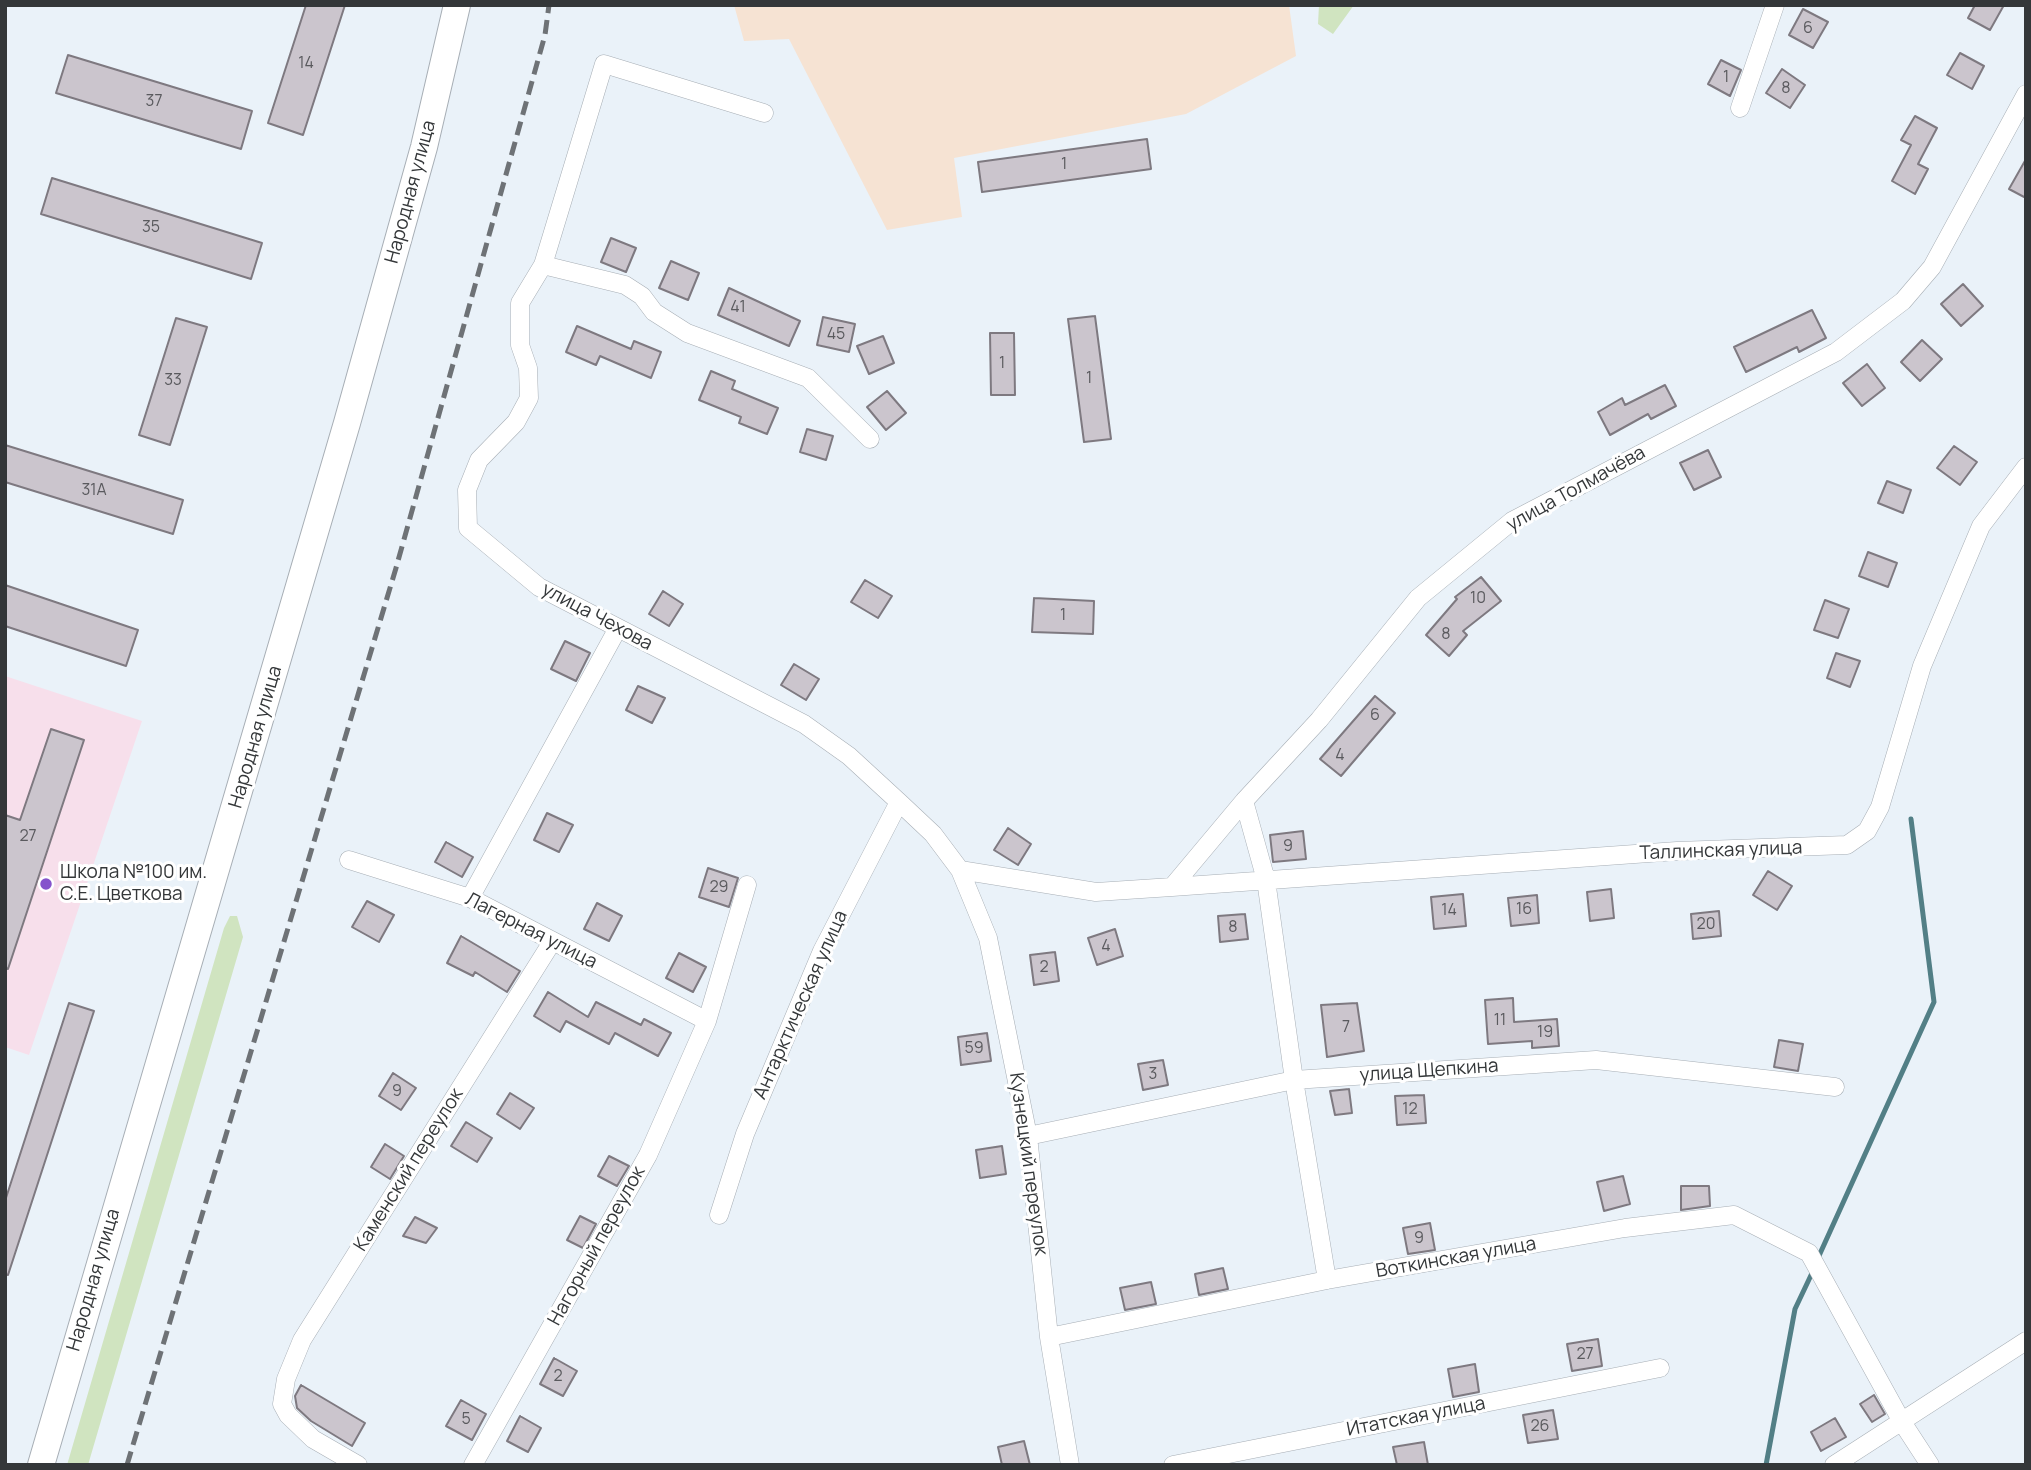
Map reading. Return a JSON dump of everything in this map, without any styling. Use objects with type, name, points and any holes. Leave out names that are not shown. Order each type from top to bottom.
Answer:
[{"type":"main road","name":"Народная улица","points":[[41,1465],[347,423],[424,147],[457,5]]},
{"type":"street","points":[[1740,108],[1775,5]]},
{"type":"street","name":"улица Чехова","points":[[764,113],[604,64],[543,265],[520,303],[520,345],[528,368],[529,398],[516,422],[479,460],[467,489],[468,528],[539,587],[804,724],[849,756],[899,802],[933,834],[960,870]]},
{"type":"street","name":"улица Толмачёва","points":[[1172,887],[1244,801],[1319,720],[1418,598],[1513,521],[1836,352],[1903,301],[1932,267],[2019,123],[2026,94]]},
{"type":"street","points":[[543,265],[625,285],[642,296],[654,312],[687,333],[808,378],[870,439]]},
{"type":"street","name":"Таллинская улица","points":[[1172,887],[1677,851],[1846,845],[1867,831],[1880,807],[1922,666],[1980,526],[2026,467]]},
{"type":"street","points":[[470,898],[618,628]]},
{"type":"street","points":[[1244,801],[1266,880],[1294,1080],[1328,1280]]},
{"type":"street","name":"Антарктическая улица","points":[[719,1215],[744,1134],[822,951],[899,802]]},
{"type":"street","name":"Лагерная улица","points":[[349,860],[470,898],[707,1021]]},
{"type":"street","points":[[960,870],[1096,892],[1172,887]]},
{"type":"street","name":"Кузнецкий переулок","points":[[960,870],[988,938],[1028,1136],[1049,1337],[1070,1465]]},
{"type":"street","name":"Нагорный переулок","points":[[472,1465],[648,1155],[707,1021],[747,885]]},
{"type":"street","name":"Каменский переулок","points":[[358,1465],[313,1439],[293,1420],[282,1404],[286,1379],[302,1340],[552,942]]},
{"type":"street","name":"улица Щепкина","points":[[1028,1136],[1294,1080],[1596,1060],[1835,1087]]},
{"type":"street","name":"Воткинская улица","points":[[1049,1337],[1328,1280],[1625,1228],[1734,1215],[1814,1258],[1902,1422],[1930,1465]]},
{"type":"street","points":[[1834,1465],[2026,1341]]},
{"type":"street","name":"Итатская улица","points":[[1172,1465],[1660,1368]]},
{"type":"shaded area","points":[[734,5],[1289,5],[1296,56],[1186,114],[954,158],[962,217],[887,230],[789,39],[744,41]]},
{"type":"shaded area","name":"Школа №100 им. С.Е. Цветкова","points":[[5,676],[142,721],[29,1055],[5,1047]]},
{"type":"green space","points":[[1319,5],[1354,5],[1333,34],[1318,24]]},
{"type":"green space","points":[[230,916],[237,916],[243,937],[88,1465],[67,1465],[224,928]]},
{"type":"building","points":[[306,5],[345,5],[303,135],[268,123]]},
{"type":"building","points":[[1975,5],[2004,5],[1990,30],[1968,18]]},
{"type":"building","points":[[1803,9],[1828,22],[1813,48],[1789,35]]},
{"type":"building","points":[[1960,53],[1984,66],[1972,89],[1947,75]]},
{"type":"building","points":[[68,55],[252,111],[241,149],[56,93]]},
{"type":"building","points":[[1721,60],[1741,70],[1730,96],[1708,84]]},
{"type":"building","points":[[1782,69],[1805,85],[1790,108],[1766,93]]},
{"type":"building","points":[[1915,116],[1937,128],[1918,164],[1928,169],[1915,194],[1892,181],[1911,145],[1901,140]]},
{"type":"building","points":[[1147,139],[1151,169],[982,192],[978,162]]},
{"type":"building","points":[[2026,159],[2026,198],[2009,189]]},
{"type":"building","points":[[52,178],[262,243],[251,279],[41,214]]},
{"type":"building","points":[[611,238],[636,248],[626,272],[601,262]]},
{"type":"building","points":[[671,261],[699,273],[688,300],[659,288]]},
{"type":"building","points":[[1963,284],[1983,306],[1961,326],[1941,304]]},
{"type":"building","points":[[729,288],[800,321],[789,346],[718,315]]},
{"type":"building","points":[[1812,310],[1826,338],[1799,352],[1797,347],[1746,372],[1734,347]]},
{"type":"building","points":[[1095,316],[1111,439],[1084,442],[1068,319]]},
{"type":"building","points":[[823,317],[855,324],[849,352],[817,345]]},
{"type":"building","points":[[176,318],[207,327],[170,445],[139,435]]},
{"type":"building","points":[[577,326],[631,349],[634,341],[661,352],[651,378],[600,356],[596,365],[566,352]]},
{"type":"building","points":[[990,333],[1014,333],[1015,395],[991,395]]},
{"type":"building","points":[[883,336],[894,363],[869,374],[857,346]]},
{"type":"building","points":[[1922,340],[1942,359],[1920,381],[1901,362]]},
{"type":"building","points":[[1867,364],[1885,388],[1862,406],[1843,383]]},
{"type":"building","points":[[711,371],[735,381],[732,389],[778,408],[767,434],[739,423],[741,417],[699,400]]},
{"type":"building","points":[[1665,385],[1676,406],[1651,419],[1648,414],[1610,435],[1598,412],[1622,398],[1625,405]]},
{"type":"building","points":[[887,391],[906,413],[886,430],[867,407]]},
{"type":"building","points":[[807,429],[833,436],[826,460],[800,452]]},
{"type":"building","points":[[5,445],[183,500],[173,534],[5,482]]},
{"type":"building","points":[[1954,446],[1977,462],[1960,485],[1937,468]]},
{"type":"building","points":[[1708,450],[1721,477],[1694,490],[1680,463]]},
{"type":"building","points":[[1887,481],[1911,490],[1903,513],[1878,503]]},
{"type":"building","points":[[1868,552],[1897,563],[1888,587],[1859,576]]},
{"type":"building","points":[[1481,577],[1501,601],[1463,631],[1467,635],[1449,656],[1426,635],[1457,599],[1455,597]]},
{"type":"building","points":[[865,580],[892,596],[878,618],[851,602]]},
{"type":"building","points":[[5,585],[138,630],[126,666],[5,626]]},
{"type":"building","points":[[663,591],[683,604],[669,626],[649,614]]},
{"type":"building","points":[[1034,598],[1094,601],[1093,634],[1032,632]]},
{"type":"building","points":[[1825,600],[1849,609],[1838,638],[1814,630]]},
{"type":"building","points":[[565,641],[590,653],[576,681],[551,669]]},
{"type":"building","points":[[1836,653],[1860,661],[1850,687],[1827,678]]},
{"type":"building","points":[[794,664],[819,679],[806,700],[781,685]]},
{"type":"building","points":[[638,686],[665,698],[652,723],[626,710]]},
{"type":"building","points":[[1375,696],[1395,713],[1341,776],[1320,759]]},
{"type":"building","points":[[51,729],[84,740],[8,969],[5,968],[5,815],[20,820]]},
{"type":"building","points":[[547,813],[573,825],[559,852],[534,840]]},
{"type":"building","points":[[1008,828],[1031,844],[1018,865],[994,850]]},
{"type":"building","points":[[1303,831],[1306,859],[1273,862],[1270,835]]},
{"type":"building","points":[[446,842],[473,857],[462,877],[435,862]]},
{"type":"building","points":[[708,868],[738,878],[729,907],[699,897]]},
{"type":"building","points":[[1768,871],[1792,886],[1777,910],[1753,895]]},
{"type":"building","points":[[1611,889],[1614,918],[1590,921],[1587,892]]},
{"type":"building","points":[[1463,894],[1466,926],[1434,929],[1431,897]]},
{"type":"building","points":[[1537,895],[1539,923],[1511,926],[1508,898]]},
{"type":"building","points":[[367,901],[394,915],[379,942],[352,927]]},
{"type":"building","points":[[597,903],[622,916],[609,941],[584,929]]},
{"type":"building","points":[[1719,911],[1721,936],[1693,939],[1691,914]]},
{"type":"building","points":[[1245,914],[1248,939],[1220,942],[1218,916]]},
{"type":"building","points":[[1115,929],[1123,956],[1097,965],[1088,938]]},
{"type":"building","points":[[461,936],[520,971],[507,992],[475,972],[473,976],[447,963]]},
{"type":"building","points":[[1055,952],[1059,981],[1034,985],[1030,955]]},
{"type":"building","points":[[679,953],[706,967],[693,992],[666,978]]},
{"type":"building","points":[[548,992],[588,1017],[596,1002],[641,1025],[644,1019],[671,1033],[658,1056],[615,1033],[609,1044],[566,1021],[560,1032],[534,1016]]},
{"type":"building","points":[[1513,998],[1514,1022],[1557,1019],[1559,1046],[1532,1048],[1532,1041],[1488,1044],[1485,1000]]},
{"type":"building","points":[[69,1003],[94,1011],[8,1275],[5,1274],[5,1201]]},
{"type":"building","points":[[1357,1003],[1364,1051],[1327,1057],[1321,1005]]},
{"type":"building","points":[[987,1033],[991,1061],[961,1065],[958,1037]]},
{"type":"building","points":[[1779,1040],[1803,1044],[1798,1071],[1774,1067]]},
{"type":"building","points":[[1163,1060],[1168,1085],[1143,1090],[1138,1064]]},
{"type":"building","points":[[393,1073],[416,1088],[401,1110],[379,1096]]},
{"type":"building","points":[[1349,1089],[1352,1113],[1335,1115],[1330,1091]]},
{"type":"building","points":[[510,1093],[534,1108],[520,1129],[497,1114]]},
{"type":"building","points":[[1424,1095],[1426,1123],[1397,1125],[1395,1096]]},
{"type":"building","points":[[466,1122],[492,1138],[477,1162],[451,1146]]},
{"type":"building","points":[[385,1144],[404,1156],[390,1179],[371,1167]]},
{"type":"building","points":[[1002,1146],[1006,1174],[980,1178],[976,1150]]},
{"type":"building","points":[[609,1156],[629,1166],[617,1186],[598,1176]]},
{"type":"building","points":[[1623,1176],[1630,1204],[1604,1211],[1597,1182]]},
{"type":"building","points":[[1681,1186],[1709,1186],[1710,1206],[1681,1210]]},
{"type":"building","points":[[580,1216],[596,1224],[583,1248],[567,1240]]},
{"type":"building","points":[[415,1217],[437,1228],[426,1243],[403,1236]]},
{"type":"building","points":[[1430,1223],[1435,1250],[1408,1254],[1403,1228]]},
{"type":"building","points":[[1223,1268],[1228,1289],[1199,1295],[1195,1274]]},
{"type":"building","points":[[1151,1282],[1156,1304],[1125,1310],[1120,1288]]},
{"type":"building","points":[[1598,1339],[1602,1366],[1572,1371],[1567,1344]]},
{"type":"building","points":[[554,1358],[577,1371],[563,1396],[540,1384]]},
{"type":"building","points":[[1475,1364],[1479,1392],[1453,1397],[1448,1369]]},
{"type":"building","points":[[301,1385],[365,1423],[352,1446],[311,1421],[297,1408],[295,1396]]},
{"type":"building","points":[[1874,1395],[1885,1414],[1872,1422],[1860,1404]]},
{"type":"building","points":[[461,1400],[486,1414],[472,1440],[446,1426]]},
{"type":"building","points":[[1553,1410],[1558,1439],[1528,1443],[1523,1415]]},
{"type":"building","points":[[520,1416],[541,1428],[528,1452],[507,1441]]},
{"type":"building","points":[[1835,1418],[1846,1437],[1821,1451],[1811,1432]]},
{"type":"building","points":[[1024,1441],[1030,1465],[1002,1465],[998,1447]]},
{"type":"building","points":[[1424,1442],[1428,1465],[1397,1465],[1393,1447]]},
{"type":"waterway","points":[[1818,1258],[1934,1002],[1911,819]]},
{"type":"waterway","points":[[1766,1465],[1795,1309],[1813,1271]]},
{"type":"railway","points":[[127,1465],[396,568],[545,35],[549,5]]},
{"type":"place","name":"Школа №100 им. С.Е. Цветкова","points":[[46,884]]}]
